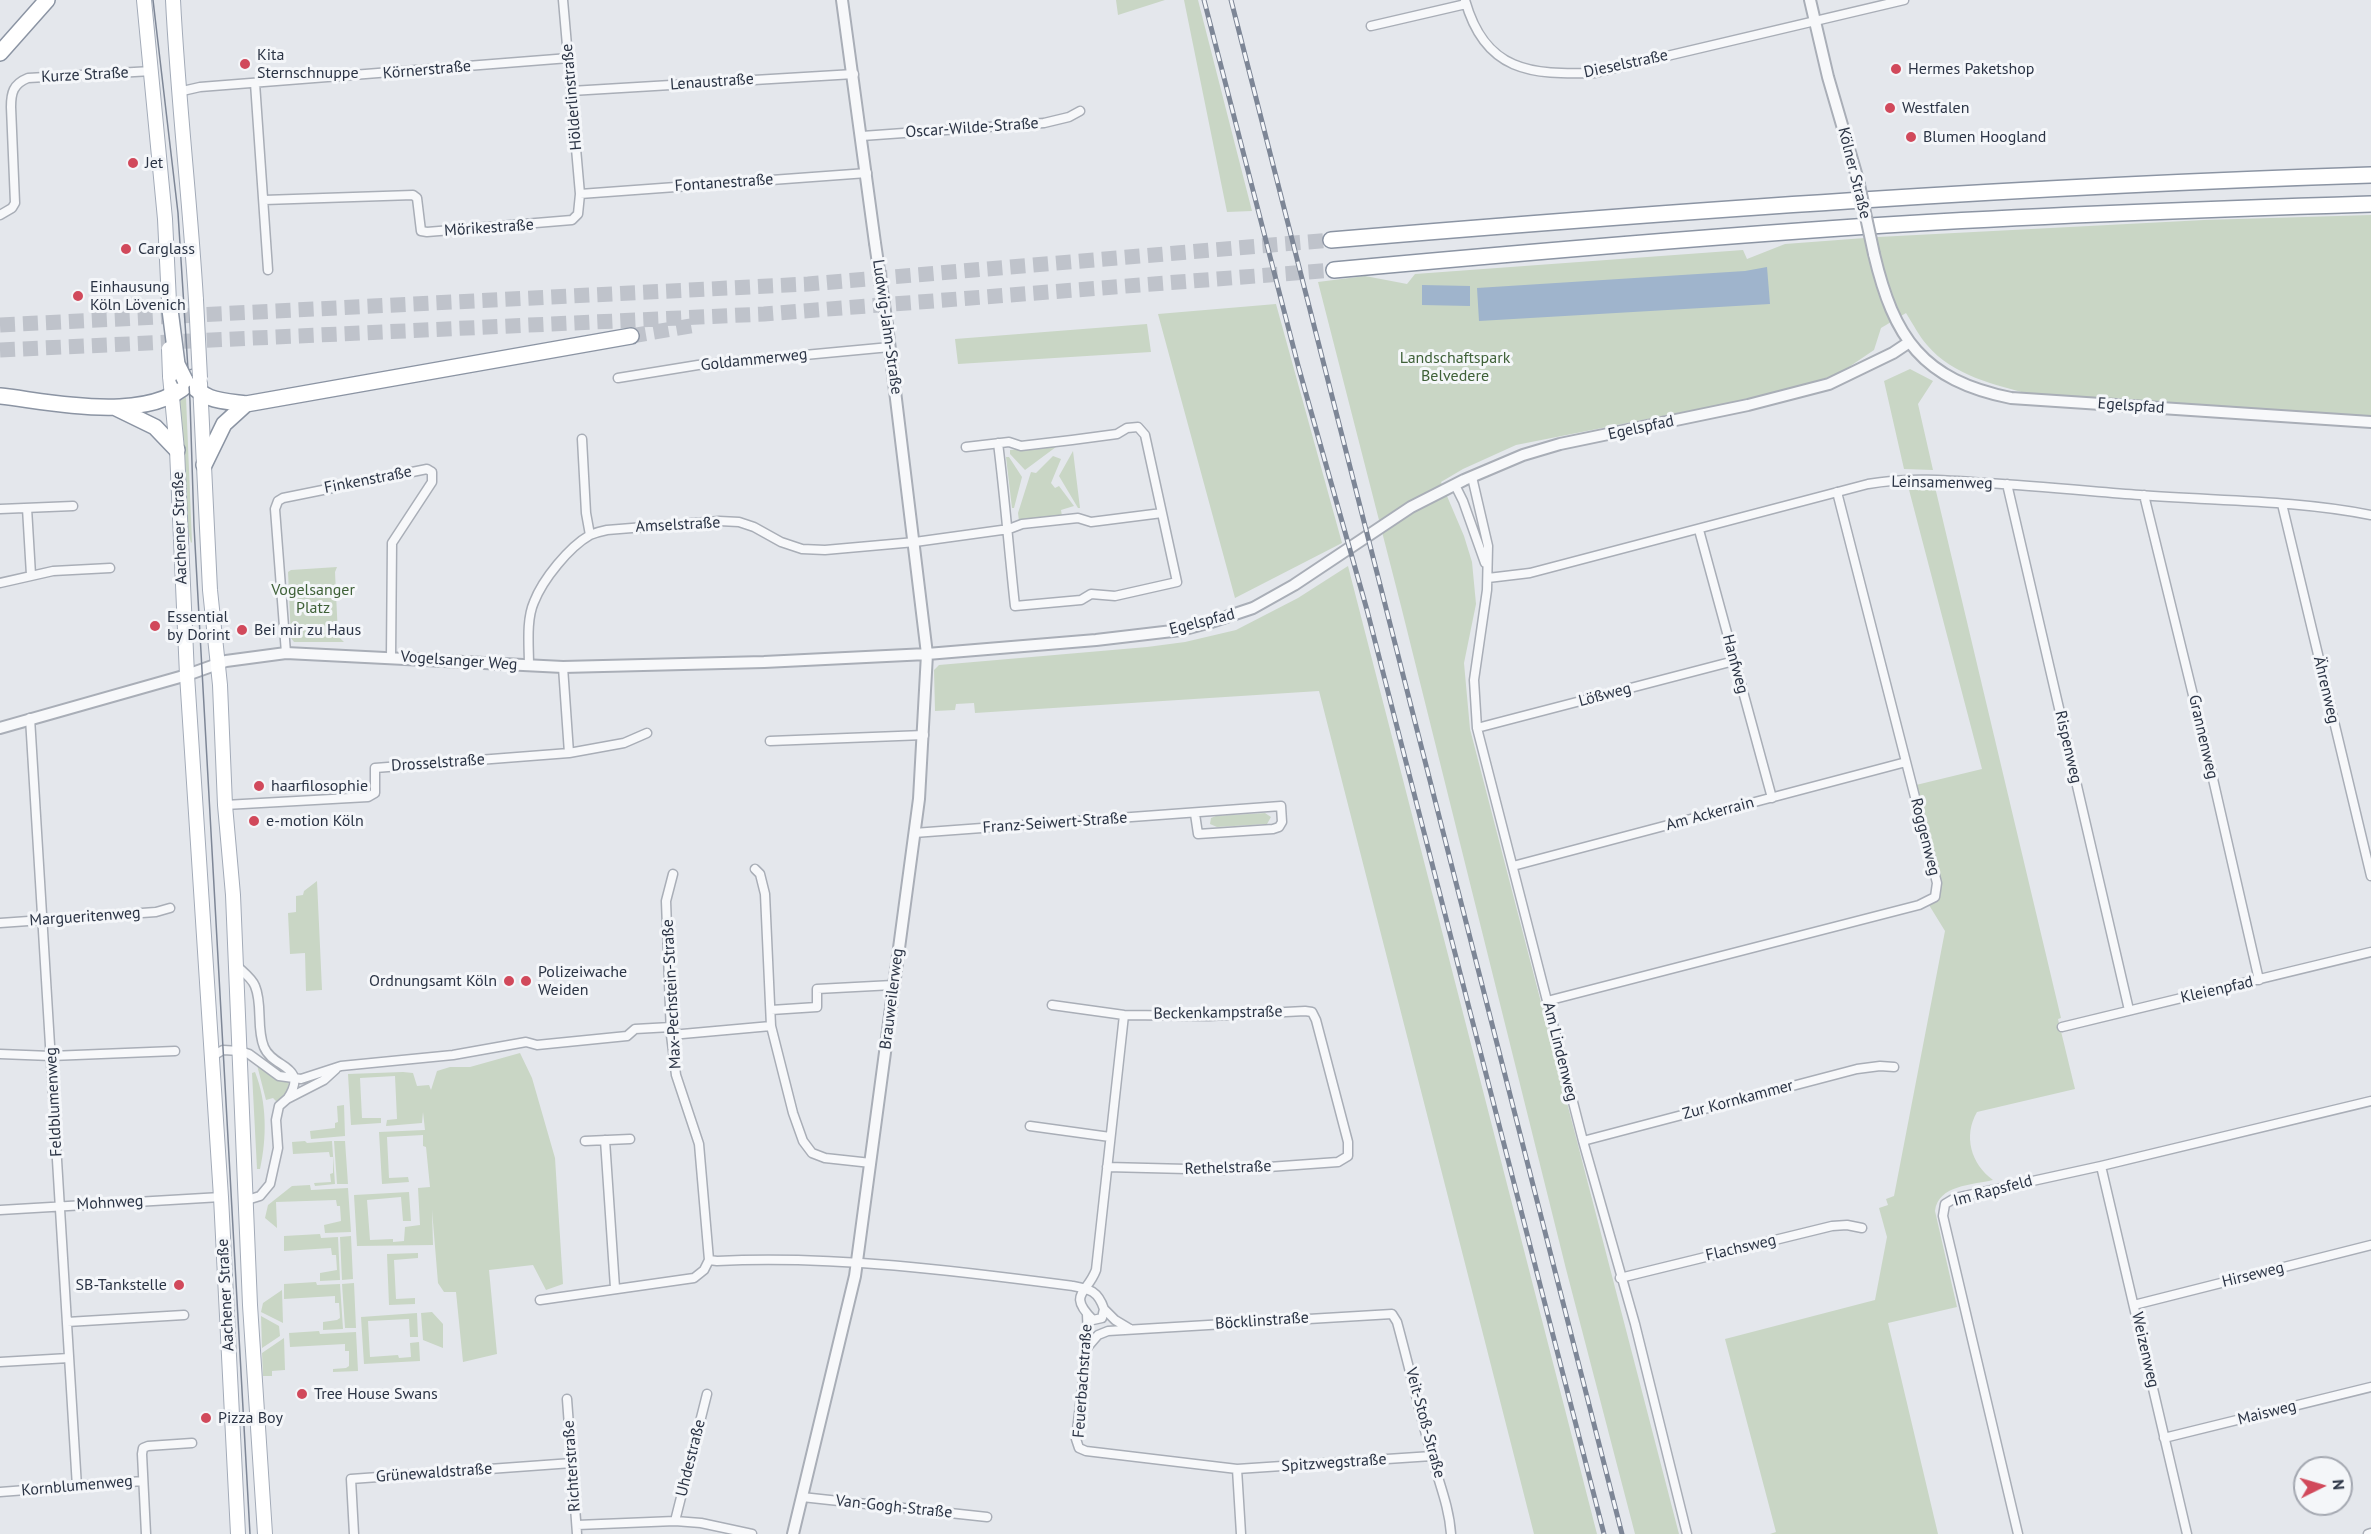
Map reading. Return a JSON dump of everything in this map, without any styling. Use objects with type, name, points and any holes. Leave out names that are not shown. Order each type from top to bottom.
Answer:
[{"type":"highway","points":[[0,53],[47,0]]},
{"type":"highway","points":[[1331,240],[1621,215],[1886,198],[2156,182],[2371,175]]},
{"type":"highway","points":[[1334,270],[1622,244],[1888,225],[2154,211],[2371,204]]},
{"type":"highway","points":[[170,302],[177,364],[201,395],[211,399],[246,404],[533,351],[631,336]]},
{"type":"highway","points":[[0,396],[116,408],[147,405],[173,396],[189,378]]},
{"type":"highway","points":[[204,465],[224,424],[246,404]]},
{"type":"highway","points":[[116,408],[155,427],[177,450]]},
{"type":"main road","points":[[144,0],[165,219],[170,302]]},
{"type":"main road","points":[[173,0],[178,93],[186,162],[196,300],[197,326],[189,378]]},
{"type":"main road","name":"Aachener Straße","points":[[201,395],[210,590],[218,664],[236,965],[256,1415],[265,1534]]},
{"type":"main road","name":"Aachener Straße","points":[[173,396],[187,675],[221,1197],[238,1534]]},
{"type":"main road","points":[[238,1503],[242,1511],[249,1515],[256,1515],[264,1510]]},
{"type":"street","name":"Hölderlinstraße","points":[[563,0],[580,194]]},
{"type":"street","name":"Ludwig-Jahn-Straße","points":[[842,0],[890,347],[927,654]]},
{"type":"street","name":"Kölner Straße","points":[[1810,0],[1828,77],[1858,180],[1874,254],[1891,309],[1908,343]]},
{"type":"street","name":"Dieselstraße","points":[[1371,26],[1466,2],[1477,29],[1492,51],[1510,63],[1525,69],[1550,74],[1594,73],[1904,0]]},
{"type":"street","name":"Körnerstraße","points":[[178,93],[200,87],[569,58]]},
{"type":"street","name":"Kurze Straße","points":[[0,215],[12,208],[15,203],[11,95],[15,86],[28,78],[152,71]]},
{"type":"street","name":"Lenaustraße","points":[[571,91],[854,74]]},
{"type":"street","points":[[255,83],[268,270]]},
{"type":"street","name":"Oscar-Wilde-Straße","points":[[862,136],[1044,123],[1069,117],[1080,111]]},
{"type":"street","name":"Fontanestraße","points":[[580,194],[867,173]]},
{"type":"street","name":"Mörikestraße","points":[[264,200],[413,195],[417,198],[421,231],[427,232],[568,222],[578,214],[580,194]]},
{"type":"street","name":"Egelspfad","points":[[927,654],[1181,630],[1235,615],[1274,597],[1403,512],[1472,477],[1523,456],[1560,444],[1748,405],[1829,384],[1893,353],[1908,343],[1955,382],[1969,388],[2011,398],[2371,422]]},
{"type":"street","name":"Goldammerweg","points":[[618,378],[731,361],[890,347]]},
{"type":"street","points":[[966,447],[998,443],[1009,442],[1021,446],[1065,441],[1117,434],[1127,428],[1138,427],[1145,435],[1177,582],[1115,596],[1091,594],[1081,600],[1015,606],[1008,543],[1009,529],[998,443]]},
{"type":"street","points":[[582,439],[586,513],[590,535]]},
{"type":"street","name":"Finkenstraße","points":[[286,653],[275,508],[278,501],[426,469],[432,472],[432,482],[392,543],[391,657]]},
{"type":"street","name":"Am Lindenweg","points":[[1472,477],[1488,546],[1488,578],[1474,680],[1476,728],[1583,1141],[1620,1278],[1635,1324],[1687,1534]]},
{"type":"street","name":"Leinsamenweg","points":[[1488,578],[1530,573],[1868,484],[1911,479],[2282,504],[2371,514]]},
{"type":"street","name":"Rispenweg","points":[[2007,484],[2129,1010]]},
{"type":"street","name":"Am Lindenweg","points":[[1455,485],[1487,566]]},
{"type":"street","name":"Roggenweg","points":[[1547,1001],[1738,953],[1935,897],[1937,883],[1837,492]]},
{"type":"street","name":"Grannenweg","points":[[2144,495],[2205,744],[2259,980]]},
{"type":"street","name":"Ährenweg","points":[[2282,504],[2371,876]]},
{"type":"street","points":[[0,509],[73,506]]},
{"type":"street","points":[[27,508],[31,575]]},
{"type":"street","name":"Amselstraße","points":[[529,666],[533,603],[544,582],[560,562],[590,535],[608,530],[719,521],[739,522],[754,527],[781,542],[802,549],[825,550],[915,542],[1009,529],[1022,524],[1078,518],[1091,522],[1162,513]]},
{"type":"street","name":"Hanfweg","points":[[1699,530],[1772,798]]},
{"type":"street","points":[[0,583],[53,571],[110,568]]},
{"type":"street","name":"Vogelsanger Weg","points":[[0,728],[187,675],[218,664],[252,656],[286,653],[563,667],[764,662],[927,654]]},
{"type":"street","name":"Brauweilerweg","points":[[793,1534],[857,1263],[914,833],[924,735],[927,654]]},
{"type":"street","name":"Lößweg","points":[[1476,728],[1734,661]]},
{"type":"street","points":[[563,667],[570,753]]},
{"type":"street","name":"Feldblumenweg","points":[[30,718],[77,1487]]},
{"type":"street","name":"Drosselstraße","points":[[225,805],[368,797],[375,793],[374,771],[378,767],[570,753],[624,743],[646,733]]},
{"type":"street","points":[[770,741],[924,735]]},
{"type":"street","name":"Am Ackerrain","points":[[1513,866],[1906,762]]},
{"type":"street","name":"Franz-Seiwert-Straße","points":[[914,833],[1281,806],[1282,822],[1273,829],[1198,834],[1195,814]]},
{"type":"street","points":[[755,869],[760,874],[765,894],[771,1026],[793,1113],[803,1141],[812,1153],[825,1158],[871,1163]]},
{"type":"street","name":"Max-Pechstein-Straße","points":[[673,874],[666,901],[671,1031],[676,1075],[699,1144],[709,1260]]},
{"type":"street","name":"Margueritenweg","points":[[0,923],[156,912],[170,908]]},
{"type":"street","name":"Kleienpfad","points":[[2062,1027],[2371,952]]},
{"type":"street","points":[[236,965],[254,984],[259,998],[263,1044],[267,1053],[277,1062],[290,1068],[294,1078],[292,1092],[279,1106],[278,1148],[270,1184],[260,1196],[247,1200]]},
{"type":"street","points":[[771,1010],[817,1007],[817,989],[893,985]]},
{"type":"street","points":[[1052,1005],[1125,1015],[1095,1280],[1104,1309],[1124,1326],[1133,1330]]},
{"type":"street","name":"Beckenkampstraße","points":[[1125,1015],[1209,1016],[1312,1012],[1317,1020],[1348,1142],[1348,1156]]},
{"type":"street","points":[[211,1057],[223,1050],[240,1051],[249,1054],[279,1076],[307,1078],[341,1066],[477,1052],[526,1042],[537,1045],[627,1036],[635,1029],[671,1031],[771,1026]]},
{"type":"street","points":[[0,1054],[51,1056],[175,1051]]},
{"type":"street","points":[[287,1099],[324,1080],[341,1066]]},
{"type":"street","name":"Zur Kornkammer","points":[[1583,1141],[1857,1069],[1894,1067]]},
{"type":"street","name":"Im Rapsfeld","points":[[2018,1534],[1942,1216],[1945,1204],[1955,1198],[2101,1166],[2371,1101]]},
{"type":"street","points":[[1030,1126],[1110,1137]]},
{"type":"street","points":[[585,1141],[630,1139]]},
{"type":"street","points":[[605,1140],[615,1288]]},
{"type":"street","name":"Rethelstraße","points":[[1107,1167],[1227,1170],[1338,1162],[1348,1156]]},
{"type":"street","name":"Weizenweg","points":[[2101,1166],[2187,1534]]},
{"type":"street","name":"Mohnweg","points":[[0,1210],[221,1197]]},
{"type":"street","name":"Flachsweg","points":[[1620,1278],[1832,1226],[1847,1225],[1862,1228]]},
{"type":"street","name":"Hirseweg","points":[[2134,1305],[2371,1245]]},
{"type":"street","points":[[540,1300],[694,1278],[704,1270],[709,1260],[773,1258],[857,1263],[1057,1284],[1085,1288],[1095,1292],[1099,1297]]},
{"type":"street","points":[[1081,1304],[1079,1295],[1092,1280],[1096,1270]]},
{"type":"street","points":[[1057,1284],[1067,1288],[1090,1317],[1113,1331]]},
{"type":"street","points":[[1090,1317],[1102,1318],[1104,1309]]},
{"type":"street","name":"Böcklinstraße","points":[[1086,1349],[1098,1335],[1113,1331],[1392,1314]]},
{"type":"street","name":"Veit-Stoß-Straße","points":[[1392,1314],[1397,1322],[1449,1514],[1451,1534]]},
{"type":"street","points":[[68,1322],[184,1315]]},
{"type":"street","name":"Feuerbachstraße","points":[[1079,1448],[1076,1439],[1090,1317]]},
{"type":"street","points":[[0,1362],[69,1358]]},
{"type":"street","name":"Maisweg","points":[[2164,1438],[2371,1388]]},
{"type":"street","name":"Uhdestraße","points":[[675,1521],[707,1394]]},
{"type":"street","name":"Richterstraße","points":[[567,1399],[577,1530]]},
{"type":"street","name":"Kornblumenweg","points":[[0,1492],[143,1481],[143,1448],[192,1443]]},
{"type":"street","name":"Spitzwegstraße","points":[[1079,1448],[1150,1460],[1237,1469],[1432,1456]]},
{"type":"street","name":"Grünewaldstraße","points":[[354,1534],[351,1479],[572,1463]]},
{"type":"street","points":[[1237,1469],[1241,1534]]},
{"type":"street","points":[[143,1481],[146,1534]]},
{"type":"street","name":"Van-Gogh-Straße","points":[[802,1497],[987,1517]]},
{"type":"street","points":[[577,1530],[675,1521],[701,1523],[752,1534]]},
{"type":"green space","points":[[1116,0],[1165,0],[1118,15]]},
{"type":"green space","points":[[1184,0],[1198,0],[1252,211],[1227,212]]},
{"type":"green space","name":"Landschaftspark Belvedere","points":[[2371,215],[2371,416],[2033,395],[1976,378],[1949,364],[1927,345],[1906,313],[1881,328],[1874,350],[1840,373],[1789,391],[1516,445],[1463,469],[1441,482],[1464,536],[1472,562],[1476,604],[1464,663],[1470,729],[1679,1534],[1635,1534],[1566,1269],[1318,282],[1365,276],[1407,284],[1415,274],[1743,250],[1747,259],[1785,244],[1878,237],[2204,220]]},
{"type":"green space","points":[[1276,304],[1342,543],[1235,598],[1158,314]]},
{"type":"green space","points":[[1147,324],[1151,352],[958,364],[955,339]]},
{"type":"green space","points":[[1910,369],[1933,381],[1918,404],[1933,470],[1904,469],[1884,381]]},
{"type":"green space","points":[[186,397],[191,543],[186,523],[178,402]]},
{"type":"green space","points":[[1060,444],[1025,470],[1010,454],[1010,450]]},
{"type":"green space","points":[[1073,451],[1080,508],[1059,476]]},
{"type":"green space","points":[[1053,456],[1061,459],[1051,483],[1055,488],[1059,486],[1074,506],[1061,510],[1062,516],[1019,521],[1018,513],[1031,472],[1036,473]]},
{"type":"green space","points":[[1006,457],[1009,457],[1022,477],[1014,508],[1012,508]]},
{"type":"green space","points":[[1908,486],[1935,487],[2061,1018],[2058,1019],[2075,1089],[1977,1112],[1970,1130],[1972,1149],[1979,1166],[1993,1180],[1949,1191],[1937,1202],[1935,1211],[1957,1307],[1888,1323],[1938,1534],[1770,1534],[1776,1532],[1725,1339],[1875,1300],[1887,1237],[1879,1208],[1888,1205],[1886,1199],[1894,1196],[1945,931],[1929,905],[1937,899],[1916,785],[1982,769]]},
{"type":"green space","points":[[1348,566],[1597,1534],[1534,1534],[1319,691],[975,713],[974,703],[956,704],[955,710],[935,711],[934,670],[939,665],[1147,647],[1185,642],[1236,630],[1298,598]]},
{"type":"green space","name":"Vogelsanger Platz","points":[[337,567],[335,572],[338,636],[344,642],[294,642],[291,638],[288,572]]},
{"type":"green space","points":[[1265,813],[1271,817],[1267,824],[1217,827],[1210,824],[1211,818],[1216,816]]},
{"type":"green space","points":[[317,881],[322,990],[306,991],[305,953],[290,954],[288,913],[296,912],[296,896],[303,895],[304,891]]},
{"type":"green space","points":[[520,1053],[532,1078],[555,1158],[563,1284],[546,1290],[533,1265],[489,1270],[497,1354],[463,1362],[456,1292],[444,1292],[438,1283],[432,1210],[433,1245],[357,1246],[354,1195],[409,1192],[411,1221],[403,1221],[401,1197],[367,1200],[370,1240],[404,1241],[405,1227],[420,1225],[418,1188],[430,1187],[423,1135],[387,1137],[389,1178],[408,1177],[409,1182],[382,1184],[379,1132],[425,1130],[423,1112],[422,1123],[386,1126],[387,1120],[397,1119],[395,1076],[360,1078],[362,1118],[381,1118],[381,1123],[351,1125],[348,1074],[413,1073],[417,1086],[429,1085],[431,1090],[437,1071],[450,1067],[470,1067]]},
{"type":"green space","points":[[257,1065],[280,1081],[289,1082],[287,1093],[278,1103],[273,1098],[266,1100]]},
{"type":"green space","points":[[255,1072],[262,1095],[265,1120],[260,1169],[257,1169],[252,1073]]},
{"type":"green space","points":[[344,1105],[345,1136],[311,1139],[310,1131],[335,1128],[335,1123],[338,1122],[337,1106]]},
{"type":"green space","points":[[305,1141],[307,1143],[332,1141],[335,1184],[315,1186],[314,1183],[331,1182],[333,1157],[330,1157],[329,1152],[293,1154],[292,1142]]},
{"type":"green space","points":[[334,1141],[345,1141],[348,1184],[337,1184]]},
{"type":"green space","points":[[310,1185],[311,1190],[348,1188],[351,1232],[325,1233],[324,1225],[341,1221],[340,1206],[337,1206],[336,1200],[276,1202],[277,1228],[265,1218],[268,1205],[292,1186]]},
{"type":"green space","points":[[320,1234],[321,1238],[338,1237],[340,1280],[320,1281],[320,1273],[337,1270],[336,1255],[332,1255],[331,1248],[284,1251],[284,1236]]},
{"type":"green space","points":[[351,1236],[353,1279],[342,1280],[340,1237]]},
{"type":"green space","points":[[418,1253],[418,1258],[394,1260],[396,1299],[415,1298],[415,1304],[389,1305],[387,1254]]},
{"type":"green space","points":[[316,1282],[317,1285],[340,1284],[343,1329],[323,1330],[323,1322],[340,1318],[339,1303],[335,1303],[335,1296],[284,1299],[284,1284]]},
{"type":"green space","points":[[354,1283],[356,1328],[345,1328],[342,1284]]},
{"type":"green space","points":[[282,1290],[283,1323],[261,1312],[263,1303]]},
{"type":"green space","points":[[432,1312],[443,1324],[443,1348],[423,1340],[421,1313]]},
{"type":"green space","points":[[417,1313],[418,1337],[410,1337],[409,1319],[368,1321],[370,1357],[398,1355],[399,1358],[411,1357],[410,1343],[419,1342],[420,1361],[364,1364],[361,1317]]},
{"type":"green space","points":[[261,1316],[279,1326],[280,1336],[262,1348]]},
{"type":"green space","points":[[319,1331],[320,1334],[356,1332],[358,1371],[333,1372],[333,1369],[349,1366],[349,1351],[345,1351],[345,1344],[290,1347],[289,1333]]},
{"type":"green space","points":[[284,1338],[285,1370],[272,1371],[272,1376],[263,1376],[262,1353]]},
{"type":"water","points":[[1767,267],[1770,304],[1479,321],[1477,288],[1745,271]]},
{"type":"water","points":[[1422,285],[1470,286],[1470,306],[1422,305]]},
{"type":"tunnel","points":[[0,325],[808,284],[1331,240]]},
{"type":"tunnel","points":[[0,350],[764,314],[1334,270]]},
{"type":"tunnel","points":[[631,336],[696,325]]},
{"type":"tram line","points":[[153,0],[178,213],[190,401],[194,526],[250,1534]]},
{"type":"railway","points":[[1204,0],[1299,369],[1367,610],[1604,1534]]},
{"type":"railway","points":[[1231,0],[1622,1534]]},
{"type":"place","name":"Kita Sternschnuppe","points":[[245,64]]},
{"type":"place","name":"Hermes Paketshop","points":[[1896,69]]},
{"type":"place","name":"Westfalen","points":[[1890,108]]},
{"type":"place","name":"Blumen Hoogland","points":[[1911,137]]},
{"type":"place","name":"Jet","points":[[133,163]]},
{"type":"place","name":"Carglass","points":[[126,249]]},
{"type":"place","name":"Einhausung Köln Lövenich","points":[[78,296]]},
{"type":"place","name":"Essential by Dorint","points":[[155,626]]},
{"type":"place","name":"Bei mir zu Haus","points":[[242,630]]},
{"type":"place","name":"haarfilosophie","points":[[259,786]]},
{"type":"place","name":"e-motion Köln","points":[[254,821]]},
{"type":"place","name":"Ordnungsamt Köln","points":[[509,981]]},
{"type":"place","name":"Polizeiwache Weiden","points":[[526,981]]},
{"type":"place","name":"SB-Tankstelle","points":[[179,1285]]},
{"type":"place","name":"Tree House Swans","points":[[302,1394]]},
{"type":"place","name":"Pizza Boy","points":[[206,1418]]}]
